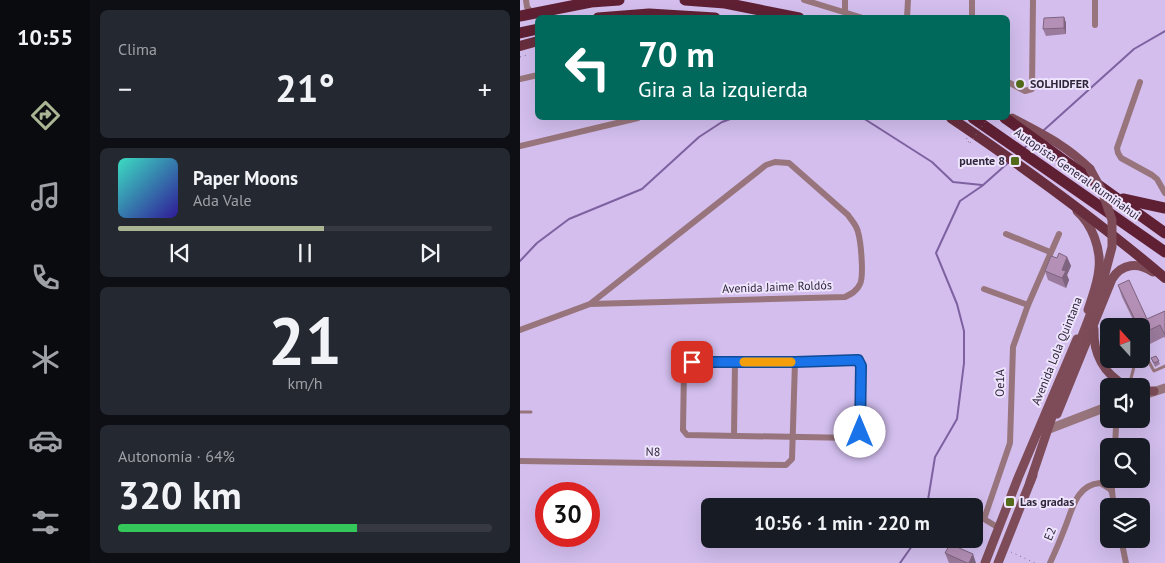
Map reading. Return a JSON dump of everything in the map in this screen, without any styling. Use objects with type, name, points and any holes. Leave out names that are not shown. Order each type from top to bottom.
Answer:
[{"type":"highway","points":[[520,16],[591,2],[619,0]]},
{"type":"highway","points":[[685,0],[725,3],[784,15]]},
{"type":"highway","points":[[631,15],[660,15]]},
{"type":"highway","points":[[520,33],[535,30]]},
{"type":"highway","name":"Autopista General Rumiñahui","points":[[1010,119],[1034,139],[1165,233]]},
{"type":"highway","name":"Autopista General Rumiñahui","points":[[975,120],[1016,155],[1165,252]]},
{"type":"highway","points":[[1116,198],[1165,208]]},
{"type":"main road","points":[[520,46],[535,43]]},
{"type":"main road","name":"Avenida Lola Quintana","points":[[1010,118],[1054,140],[1074,154],[1090,169],[1102,191],[1112,220],[1112,246],[1103,281],[1058,399],[1030,482]]},
{"type":"main road","points":[[955,120],[1016,155],[1025,169],[1129,248],[1165,279]]},
{"type":"main road","name":"Avenida Lola Quintana","points":[[985,563],[1085,319],[1099,270],[1100,260],[1092,231],[1082,216],[1025,169]]},
{"type":"main road","name":"Avenida Lola Quintana","points":[[998,563],[1116,272],[1128,266],[1140,265],[1165,279]]},
{"type":"main road","points":[[1096,321],[1094,340],[1098,357],[1108,373],[1116,378]]},
{"type":"street","points":[[526,0],[526,7],[532,13]]},
{"type":"street","points":[[804,0],[855,15]]},
{"type":"street","points":[[845,0],[845,11]]},
{"type":"street","points":[[907,15],[908,0]]},
{"type":"street","points":[[972,0],[972,15]]},
{"type":"street","points":[[1010,83],[1019,89],[1028,91],[1032,88],[1033,0]]},
{"type":"street","points":[[1095,0],[1095,25]]},
{"type":"street","points":[[520,79],[535,76]]},
{"type":"street","points":[[1140,82],[1117,148],[1118,153],[1121,158],[1158,179],[1165,193]]},
{"type":"street","points":[[520,146],[609,121]]},
{"type":"street","name":"Avenida Jaime Roldós","points":[[520,330],[590,304],[766,165],[775,162],[790,163],[848,215],[855,224],[858,233],[862,280],[854,292],[845,297],[590,304]]},
{"type":"street","points":[[1006,234],[1050,252]]},
{"type":"street","name":"Oe1A","points":[[999,528],[984,519],[1009,447],[1012,351],[1028,305],[1059,234]]},
{"type":"street","points":[[984,289],[1028,305]]},
{"type":"street","points":[[858,360],[861,366],[859,436],[854,438],[687,435],[683,430],[684,369],[687,364],[692,362],[735,362],[858,360]]},
{"type":"street","points":[[734,435],[735,362]]},
{"type":"street","points":[[793,437],[795,362]]},
{"type":"street","points":[[1150,393],[1165,388]]},
{"type":"street","points":[[1037,434],[1100,409]]},
{"type":"street","name":"N8","points":[[520,461],[786,465],[792,459],[793,437]]},
{"type":"street","name":"E2","points":[[1050,563],[1072,506],[1083,490],[1100,483],[1112,492]]},
{"type":"street","points":[[1112,488],[1113,498]]},
{"type":"street","points":[[1123,548],[1126,563]]},
{"type":"lane","points":[[1150,364],[1154,371],[1165,366]]},
{"type":"lane","points":[[520,412],[531,412]]},
{"type":"path","points":[[966,140],[970,143],[987,120]]},
{"type":"path","points":[[1004,549],[1035,563]]},
{"type":"building","points":[[1064,17],[1064,28],[1043,29],[1044,18]]},
{"type":"building","points":[[1059,253],[1067,257],[1062,270],[1066,271],[1062,278],[1045,271],[1051,256],[1057,258]]},
{"type":"building","points":[[1129,280],[1147,318],[1134,318],[1118,285]]},
{"type":"building","points":[[1165,311],[1165,335],[1160,325],[1150,330],[1149,318]]},
{"type":"building","points":[[1156,356],[1159,361],[1154,363],[1151,358]]},
{"type":"building","points":[[948,548],[959,548],[973,554],[969,563],[967,563],[945,553]]},
{"type":"waterway","points":[[1044,130],[1134,49],[1165,31]]},
{"type":"waterway","points":[[520,261],[537,243],[569,219],[642,189],[699,137],[728,120]]},
{"type":"waterway","points":[[866,120],[932,162],[953,182],[982,185]]},
{"type":"waterway","points":[[1023,149],[1031,142]]},
{"type":"waterway","points":[[928,498],[935,457],[957,419],[964,363],[964,331],[957,304],[936,253],[960,201],[982,186],[1009,162]]},
{"type":"waterway","points":[[900,563],[911,548]]},
{"type":"slow traffic","points":[[744,362],[791,362]]},
{"type":"place","name":"SOLHIDFER","points":[[1020,84]]},
{"type":"place","name":"puente 8","points":[[1015,161]]},
{"type":"place","name":"Las gradas","points":[[1010,502]]},
{"type":"route","points":[[692,362],[858,360],[861,366],[860,432]]}]
